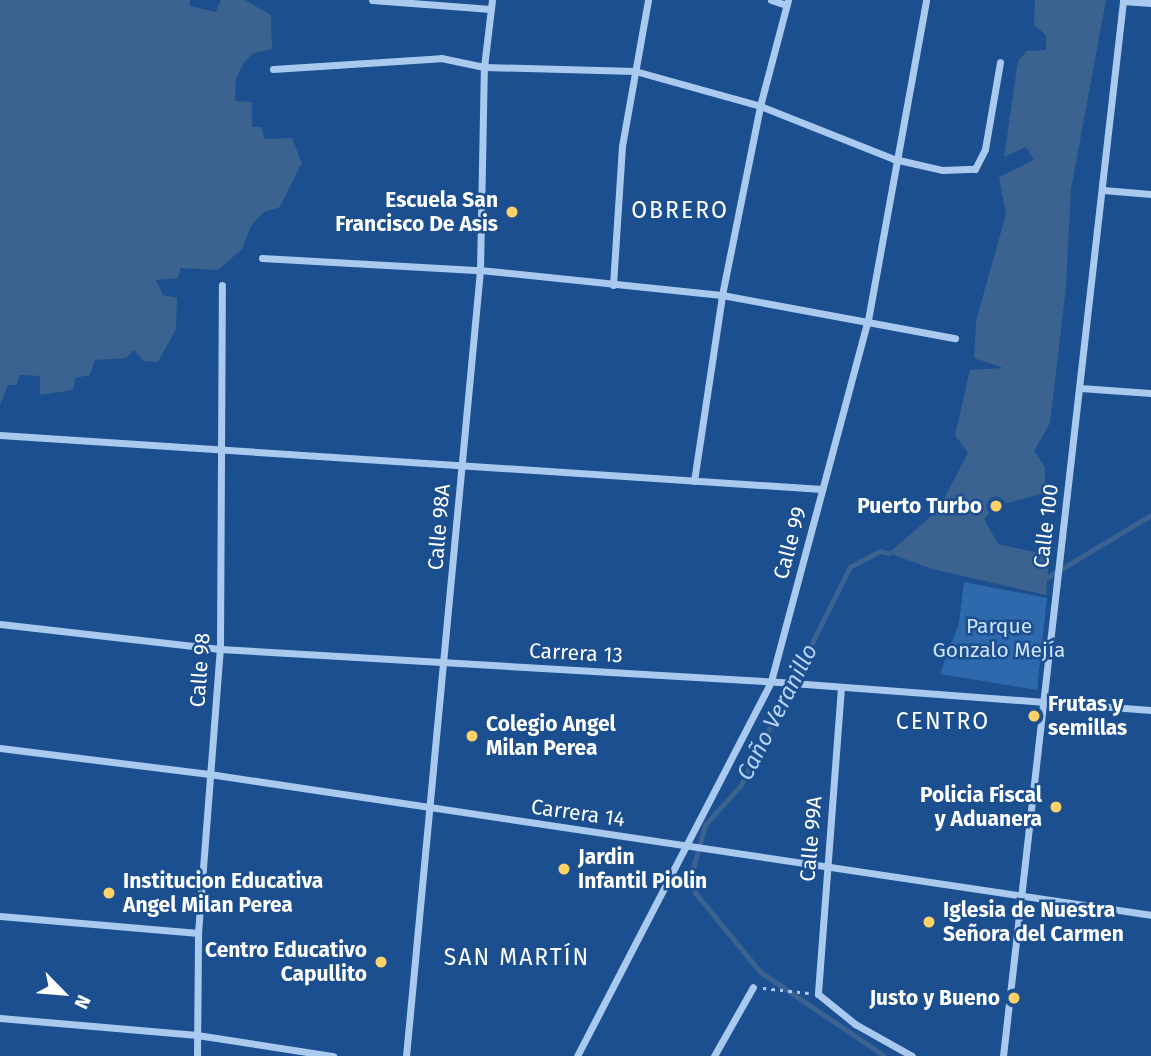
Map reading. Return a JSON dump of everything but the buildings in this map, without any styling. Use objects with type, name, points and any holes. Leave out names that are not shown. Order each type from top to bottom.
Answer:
[{"type":"street","points":[[372,0],[491,9]]},
{"type":"street","name":"Calle 98A","points":[[406,1056],[427,809],[444,664],[480,270],[484,67],[492,0]]},
{"type":"street","points":[[613,285],[622,146],[648,0]]},
{"type":"street","points":[[694,481],[722,295],[760,106],[787,2],[771,0]]},
{"type":"street","name":"Calle 99","points":[[577,1056],[775,681],[822,489],[868,320],[894,159],[926,0]]},
{"type":"street","points":[[1123,1],[1151,3]]},
{"type":"street","name":"Calle 100","points":[[1003,1056],[1123,1]]},
{"type":"street","points":[[273,69],[441,58],[484,67],[635,71],[760,106],[894,159],[942,170],[975,169],[985,149],[1000,62]]},
{"type":"street","points":[[1103,190],[1151,194]]},
{"type":"street","points":[[262,258],[480,270],[722,295],[955,338]]},
{"type":"street","name":"Calle 98","points":[[197,1056],[198,933],[220,649],[222,285]]},
{"type":"street","points":[[1080,388],[1151,393]]},
{"type":"street","points":[[0,435],[822,489]]},
{"type":"street","name":"Carrera 13","points":[[0,624],[220,649],[775,681],[1045,704],[1151,710]]},
{"type":"street","name":"Calle 99A","points":[[841,687],[818,994],[855,1024],[912,1056]]},
{"type":"street","name":"Carrera 14","points":[[0,748],[209,774],[427,809],[1151,915]]},
{"type":"street","points":[[0,916],[198,933]]},
{"type":"street","points":[[714,1056],[753,987]]},
{"type":"street","points":[[0,1018],[197,1035],[333,1056]]},
{"type":"path","points":[[774,989],[806,993]]},
{"type":"green space","name":"Parque Gonzalo Mejía","points":[[964,582],[1047,598],[1037,690],[940,674],[959,623]]},
{"type":"shaded area","points":[[0,0],[190,0],[190,6],[216,12],[221,0],[245,0],[271,15],[272,49],[254,53],[245,61],[236,79],[235,101],[252,102],[252,127],[262,127],[264,139],[292,138],[302,163],[280,207],[264,212],[251,226],[242,249],[218,270],[181,268],[178,278],[156,280],[163,295],[177,298],[176,329],[158,362],[144,361],[134,350],[126,358],[95,360],[90,375],[75,378],[73,390],[40,395],[40,376],[20,375],[16,385],[8,385],[0,405]]},
{"type":"shaded area","points":[[1035,0],[1106,0],[1071,189],[1066,287],[1050,423],[1034,451],[1045,467],[1045,493],[996,506],[984,519],[998,544],[1049,555],[1046,595],[932,569],[889,553],[938,510],[968,453],[955,435],[970,370],[1003,368],[974,358],[976,321],[1006,214],[999,177],[1034,160],[1026,147],[1004,157],[1018,61],[1027,51],[1046,50],[1046,35],[1034,25]]},
{"type":"waterway","points":[[1048,577],[1151,515]]},
{"type":"waterway","name":"Caño Veranillo","points":[[884,1056],[760,972],[695,893],[692,872],[705,825],[741,785],[850,567],[880,551],[889,553]]},
{"type":"place","name":"Escuela San Francisco De Asis","points":[[512,212]]},
{"type":"place","name":"Puerto Turbo","points":[[996,506]]},
{"type":"place","name":"Frutas y semillas","points":[[1034,716]]},
{"type":"place","name":"Colegio Angel Milan Perea","points":[[472,736]]},
{"type":"place","name":"Policia Fiscal y Aduanera","points":[[1056,807]]},
{"type":"place","name":"Jardin Infantil Piolin","points":[[564,869]]},
{"type":"place","name":"Institucion Educativa Angel Milan Perea","points":[[109,893]]},
{"type":"place","name":"Iglesia de Nuestra Señora del Carmen","points":[[929,922]]},
{"type":"place","name":"Centro Educativo Capullito","points":[[381,962]]},
{"type":"place","name":"Justo y Bueno","points":[[1014,998]]},
{"type":"district","name":"OBRERO","points":[[680,210]]},
{"type":"district","name":"CENTRO","points":[[943,721]]},
{"type":"district","name":"SAN MARTÍN","points":[[517,957]]}]
